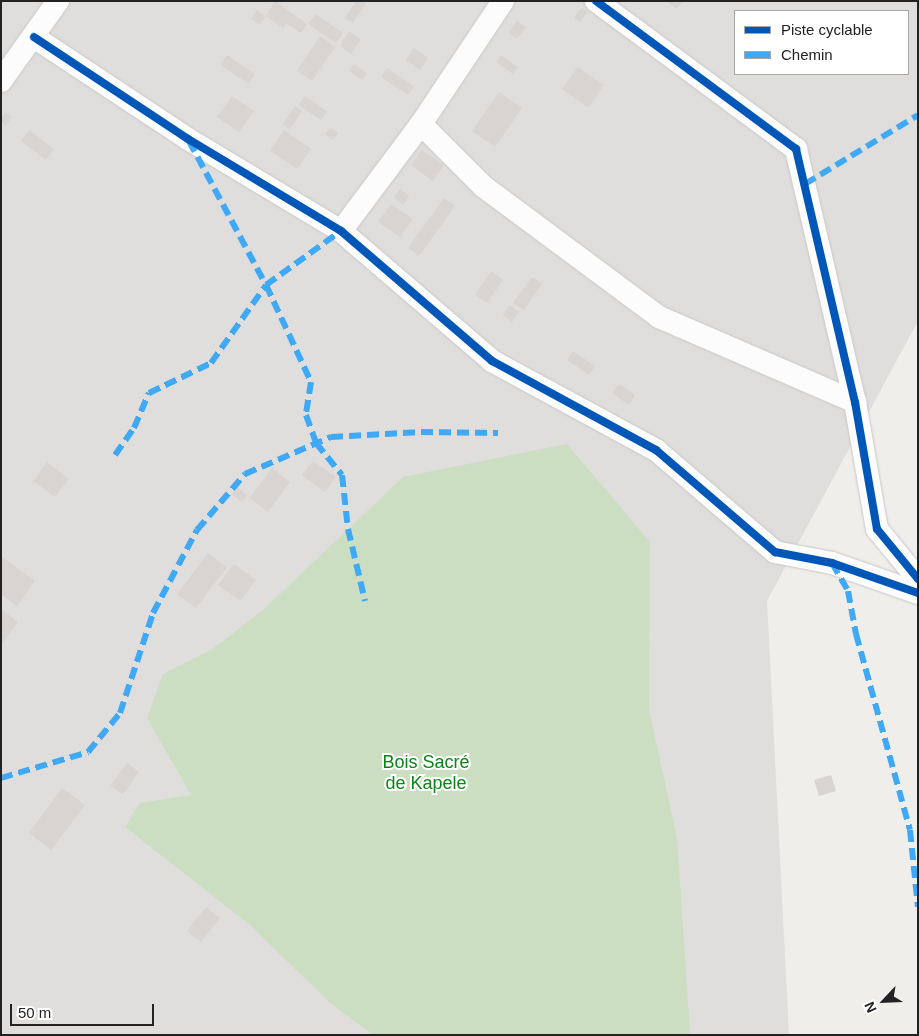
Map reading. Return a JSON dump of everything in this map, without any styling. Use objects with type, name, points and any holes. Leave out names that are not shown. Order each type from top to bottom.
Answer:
[{"type":"street","points":[[1,81],[58,1]]},
{"type":"street","points":[[341,231],[421,124],[503,1]]},
{"type":"street","points":[[596,1],[796,149],[855,402],[877,529],[918,579]]},
{"type":"street","points":[[34,37],[188,139],[341,231],[492,361],[656,450],[776,552],[832,564],[918,593]]},
{"type":"street","points":[[421,124],[484,187],[659,317],[855,402]]},
{"type":"shaded area","points":[[1,1],[918,1],[918,321],[767,601],[789,1035],[1,1035]]},
{"type":"green space","name":"Bois Sacré de Kapele","points":[[567,444],[650,542],[649,709],[677,838],[690,1032],[687,1035],[373,1035],[330,1003],[250,925],[125,827],[140,803],[191,795],[147,718],[163,674],[211,650],[263,610],[403,477]]},
{"type":"building","points":[[275,1],[307,24],[301,33],[286,23],[283,28],[266,16]]},
{"type":"building","points":[[356,1],[366,3],[353,23],[345,18]]},
{"type":"building","points":[[666,1],[683,1],[677,9]]},
{"type":"building","points":[[581,8],[587,12],[580,22],[574,18]]},
{"type":"building","points":[[257,10],[265,17],[260,25],[251,19]]},
{"type":"building","points":[[316,14],[343,33],[336,43],[308,24]]},
{"type":"building","points":[[517,21],[526,27],[517,39],[508,33]]},
{"type":"building","points":[[349,31],[361,39],[351,54],[340,46]]},
{"type":"building","points":[[320,36],[335,47],[312,81],[297,71]]},
{"type":"building","points":[[414,48],[428,58],[420,70],[406,60]]},
{"type":"building","points":[[227,55],[255,74],[249,84],[220,65]]},
{"type":"building","points":[[501,55],[518,67],[513,74],[496,62]]},
{"type":"building","points":[[354,64],[367,73],[362,80],[349,71]]},
{"type":"building","points":[[578,67],[604,85],[588,108],[562,89]]},
{"type":"building","points":[[387,68],[414,86],[408,95],[381,77]]},
{"type":"building","points":[[499,92],[522,108],[495,147],[472,131]]},
{"type":"building","points":[[232,96],[254,111],[239,132],[217,117]]},
{"type":"building","points":[[305,96],[327,111],[321,120],[299,105]]},
{"type":"building","points":[[295,106],[302,111],[290,129],[283,124]]},
{"type":"building","points":[[6,112],[12,117],[5,127],[1,118]]},
{"type":"building","points":[[330,128],[338,133],[333,140],[325,134]]},
{"type":"building","points":[[29,130],[54,149],[46,160],[21,141]]},
{"type":"building","points":[[284,130],[311,149],[297,169],[270,151]]},
{"type":"building","points":[[422,150],[444,165],[433,181],[411,165]]},
{"type":"building","points":[[400,189],[409,196],[403,205],[394,198]]},
{"type":"building","points":[[444,198],[455,206],[419,256],[408,248]]},
{"type":"building","points":[[391,204],[413,219],[400,237],[378,222]]},
{"type":"building","points":[[491,271],[503,280],[487,303],[475,295]]},
{"type":"building","points":[[532,277],[542,284],[524,310],[513,303]]},
{"type":"building","points":[[510,305],[519,312],[512,322],[503,315]]},
{"type":"building","points":[[573,351],[595,366],[589,375],[567,360]]},
{"type":"building","points":[[619,384],[635,395],[629,405],[612,393]]},
{"type":"building","points":[[313,461],[336,477],[325,492],[302,475]]},
{"type":"building","points":[[47,462],[69,479],[55,497],[33,481]]},
{"type":"building","points":[[272,468],[290,482],[268,512],[250,498]]},
{"type":"building","points":[[237,487],[247,495],[242,502],[232,494]]},
{"type":"building","points":[[208,553],[227,567],[196,608],[177,594]]},
{"type":"building","points":[[1,556],[35,581],[17,606],[1,594]]},
{"type":"building","points":[[234,564],[256,580],[240,601],[218,585]]},
{"type":"building","points":[[1,609],[18,622],[1,644]]},
{"type":"building","points":[[127,763],[139,772],[123,794],[110,786]]},
{"type":"building","points":[[831,775],[836,791],[819,796],[814,780]]},
{"type":"building","points":[[62,788],[85,805],[51,850],[29,833]]},
{"type":"building","points":[[206,907],[220,918],[201,942],[187,931]]},
{"type":"marked path","points":[[805,184],[918,115]]},
{"type":"marked path","points":[[189,141],[266,285],[311,382],[306,415],[316,443],[342,475],[348,529],[365,601]]},
{"type":"marked path","points":[[115,455],[134,428],[149,393],[211,363],[266,285],[341,231]]},
{"type":"marked path","points":[[1,778],[88,752],[120,713],[153,613],[197,530],[245,474],[331,437],[421,432],[498,433]]},
{"type":"marked path","points":[[832,563],[848,591],[856,634],[910,830],[918,907]]},
{"type":"cycle path","points":[[596,1],[796,149],[855,402],[877,529],[918,579]]},
{"type":"cycle path","points":[[34,37],[188,139],[341,231],[492,361],[656,450],[775,552],[832,563],[918,593]]}]
